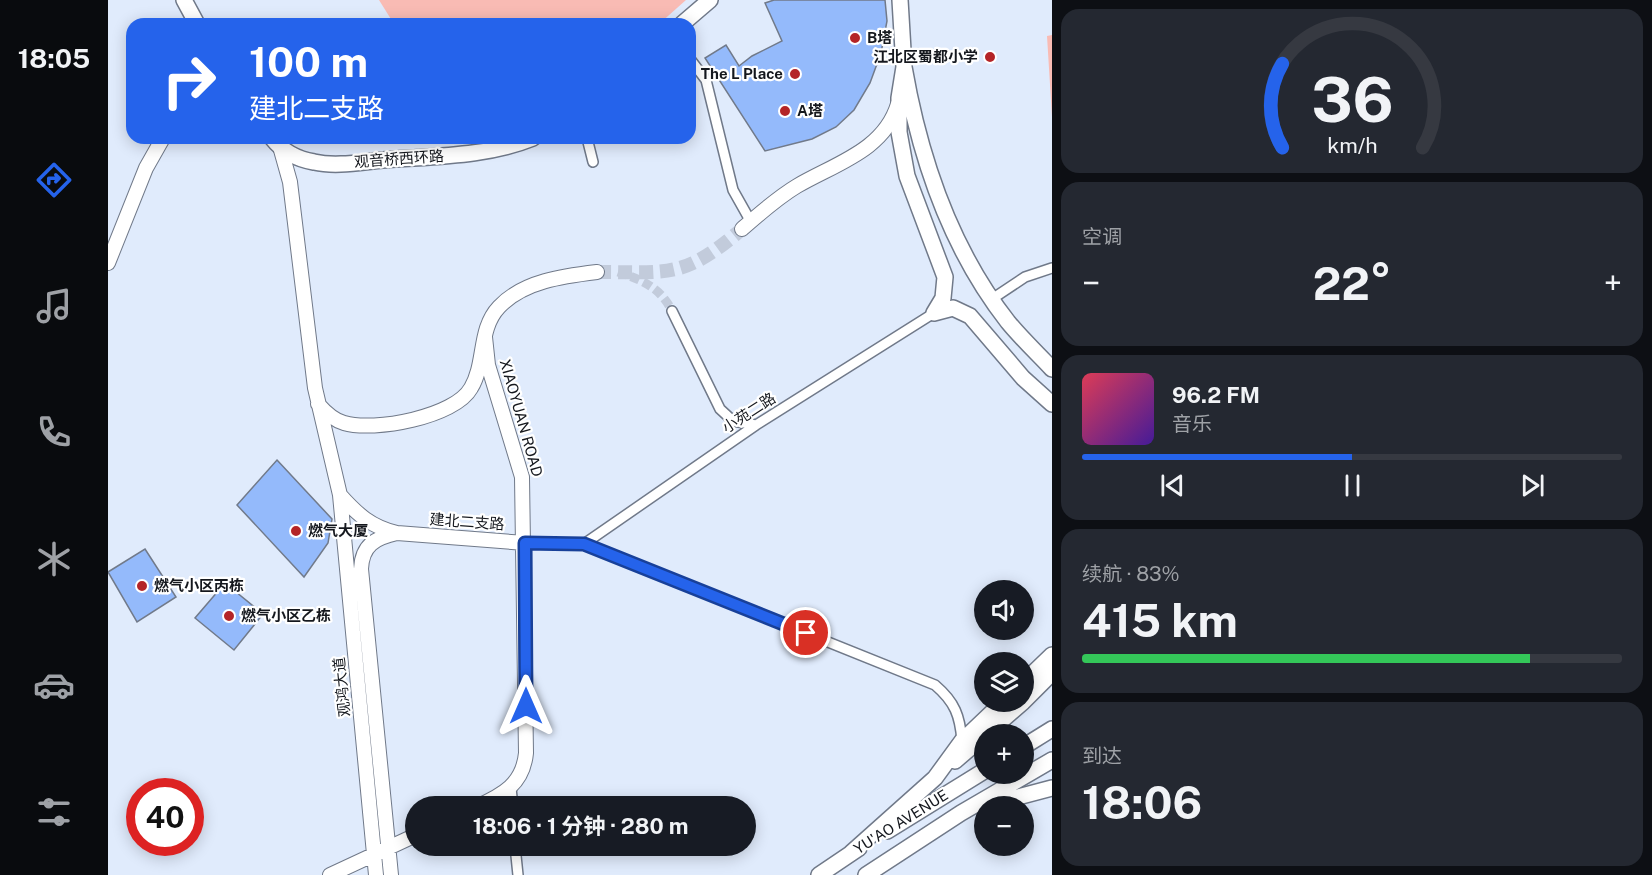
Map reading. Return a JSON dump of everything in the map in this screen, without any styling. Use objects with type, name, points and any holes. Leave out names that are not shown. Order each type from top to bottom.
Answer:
[{"type":"main road","points":[[184,0],[194,18]]},
{"type":"main road","points":[[689,18],[710,0]]},
{"type":"main road","points":[[900,0],[904,67],[913,118],[935,193],[949,224],[992,299],[1009,323],[1052,369]]},
{"type":"main road","points":[[904,67],[899,98],[902,156],[945,277],[943,298],[934,313]]},
{"type":"main road","name":"观音桥西环路","points":[[277,144],[297,158],[335,164],[473,153],[518,144]]},
{"type":"main road","points":[[934,313],[953,308],[970,316],[1052,410]]},
{"type":"main road","points":[[1023,378],[1052,404]]},
{"type":"main road","points":[[1034,672],[1052,655]]},
{"type":"main road","points":[[1034,691],[1052,673]]},
{"type":"main road","points":[[935,778],[962,741],[992,712]]},
{"type":"main road","points":[[997,724],[1011,712]]},
{"type":"main road","points":[[1034,740],[1052,729]]},
{"type":"main road","points":[[851,853],[974,744]]},
{"type":"main road","name":"YU'AO AVENUE","points":[[866,875],[961,813],[1052,760]]},
{"type":"main road","name":"YU'AO AVENUE","points":[[819,875],[974,777]]},
{"type":"main road","points":[[961,813],[1052,788]]},
{"type":"street","points":[[696,65],[711,94],[733,190],[746,226],[796,187],[877,140],[891,122],[899,98]]},
{"type":"street","points":[[108,263],[146,168],[160,144]]},
{"type":"street","points":[[277,144],[290,182],[318,404],[340,495]]},
{"type":"street","points":[[588,144],[593,162]]},
{"type":"street","points":[[992,299],[1025,277],[1052,268]]},
{"type":"street","name":"XIAOYUAN ROAD","points":[[318,404],[334,418],[358,426],[445,411],[470,391],[492,315],[499,306],[518,293],[552,279],[597,272]]},
{"type":"street","points":[[672,311],[720,409],[733,421],[756,425]]},
{"type":"street","name":"小苑二路","points":[[584,544],[756,425],[934,313]]},
{"type":"street","name":"XIAOYUAN ROAD","points":[[485,337],[488,365],[522,477],[525,543],[526,753],[522,772],[511,788]]},
{"type":"street","name":"建北二支路","points":[[340,495],[370,524],[397,533],[525,543],[584,544],[935,685],[949,697],[957,709],[962,741]]},
{"type":"street","name":"观鸿大道","points":[[340,495],[376,875]]},
{"type":"street","name":"观鸿大道","points":[[391,875],[361,569],[362,558],[372,541],[397,533]]},
{"type":"street","points":[[496,796],[511,788],[512,796]]},
{"type":"street","points":[[330,875],[405,840]]},
{"type":"street","points":[[516,856],[518,875]]},
{"type":"shaded area","points":[[379,0],[686,0],[666,18],[390,18]]},
{"type":"shaded area","points":[[1052,35],[1052,117],[1047,36]]},
{"type":"building","name":"The L Place","points":[[774,0],[885,0],[887,21],[881,53],[870,83],[854,110],[836,127],[812,139],[765,151],[705,58],[726,45],[739,66],[752,56],[782,41],[765,3]]},
{"type":"building","name":"燃气大厦","points":[[277,460],[332,519],[328,543],[304,577],[237,505]]},
{"type":"building","name":"燃气小区丙栋","points":[[145,549],[176,597],[137,622],[108,572]]},
{"type":"building","name":"燃气小区乙栋","points":[[225,583],[263,614],[234,650],[195,618]]},
{"type":"tunnel","points":[[597,272],[659,272],[689,265],[705,257],[742,229]]},
{"type":"tunnel","points":[[618,272],[635,278],[656,290],[672,311]]},
{"type":"place","name":"B塔","points":[[855,38]]},
{"type":"place","name":"江北区蜀都小学","points":[[990,57]]},
{"type":"place","name":"The L Place","points":[[795,74]]},
{"type":"place","name":"A塔","points":[[785,111]]},
{"type":"place","name":"燃气大厦","points":[[296,531]]},
{"type":"place","name":"燃气小区丙栋","points":[[142,586]]},
{"type":"place","name":"燃气小区乙栋","points":[[229,616]]},
{"type":"route","points":[[526,706],[525,543],[584,544],[806,633]]}]
